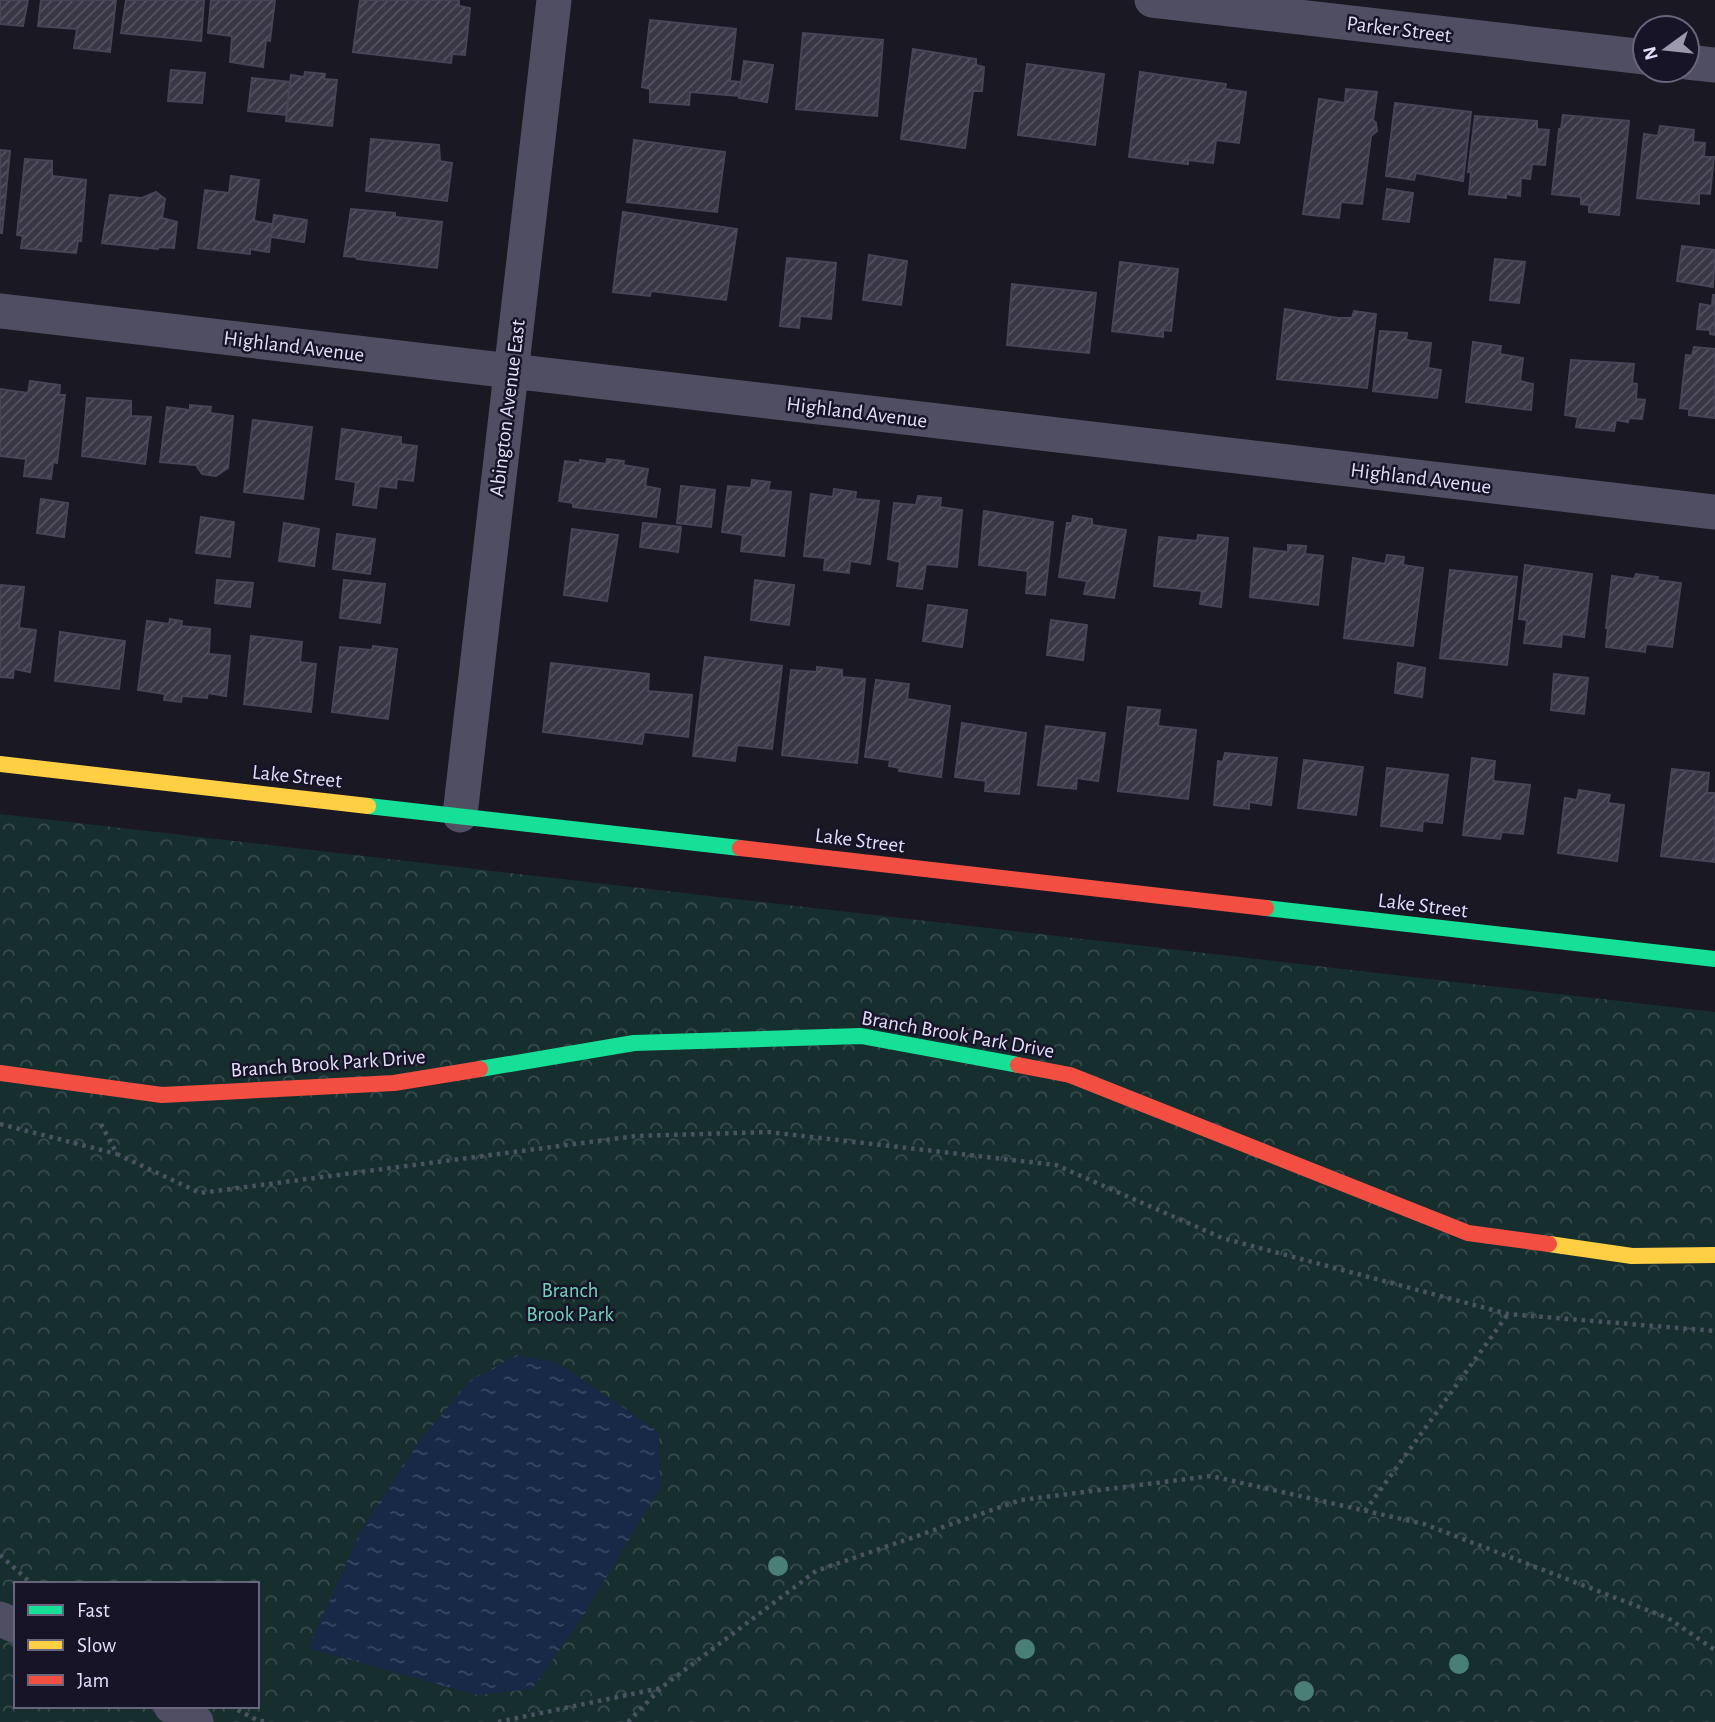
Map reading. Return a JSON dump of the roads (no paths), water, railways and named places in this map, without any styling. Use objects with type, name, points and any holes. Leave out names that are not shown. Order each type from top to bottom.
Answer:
[{"type":"street","name":"Abington Avenue East","points":[[460,816],[554,0]]},
{"type":"street","name":"Parker Street","points":[[1152,0],[1631,55]]},
{"type":"street","name":"Highland Avenue","points":[[0,311],[1715,512]]},
{"type":"street","name":"Lake Street","points":[[0,764],[1715,959]]},
{"type":"street","name":"Branch Brook Park Drive","points":[[0,1073],[162,1095],[394,1083],[634,1043],[861,1036],[1070,1075],[1468,1233],[1632,1256],[1715,1255]]},
{"type":"street","points":[[174,1708],[196,1722]]},
{"type":"water","points":[[517,1355],[558,1363],[659,1432],[660,1488],[582,1618],[532,1689],[477,1695],[308,1648],[360,1533],[415,1446],[471,1380]]},
{"type":"park label","name":"Branch Brook Park","points":[[570,1302]]}]
